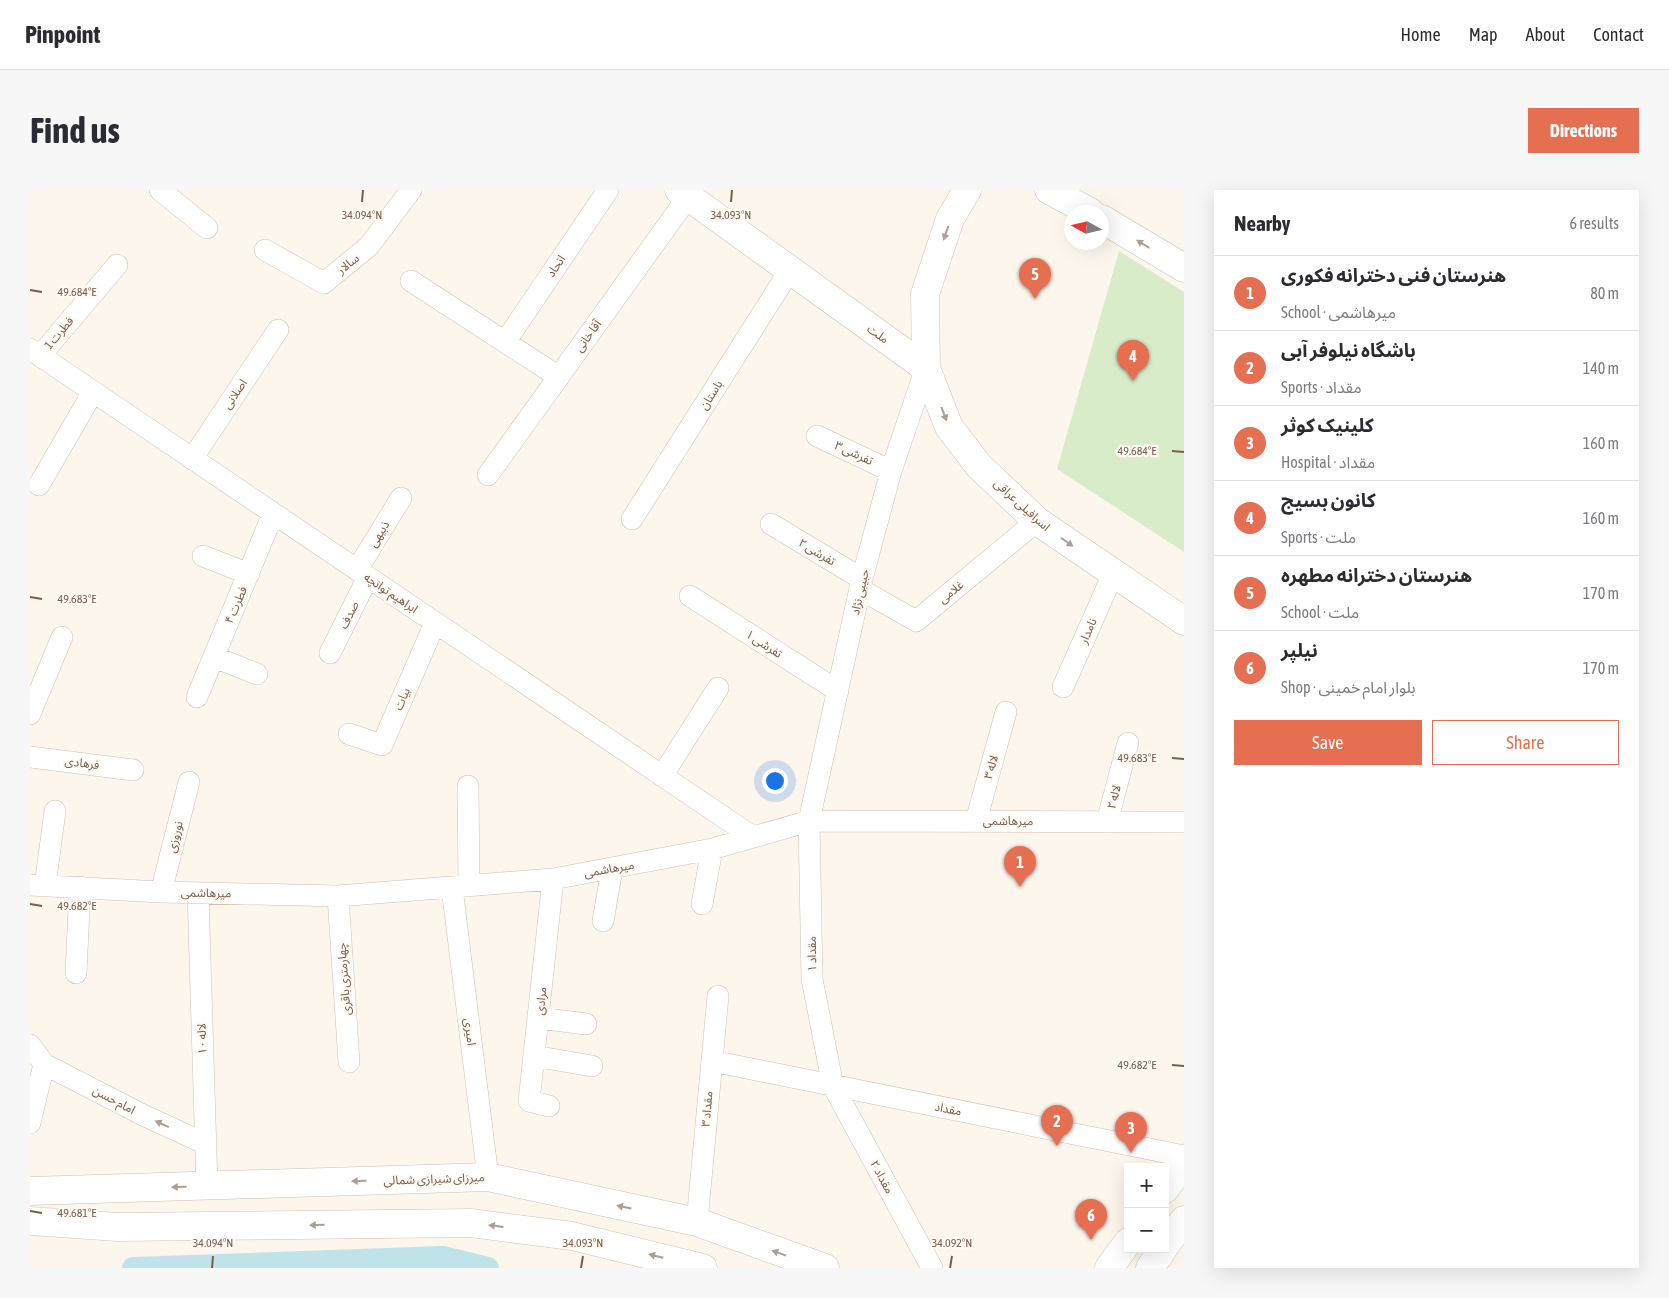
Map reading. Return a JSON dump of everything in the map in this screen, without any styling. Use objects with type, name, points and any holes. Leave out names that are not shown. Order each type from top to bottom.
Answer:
[{"type":"street","points":[[160,190],[207,228]]},
{"type":"street","name":"سالار","points":[[266,250],[324,283],[369,246],[410,190]]},
{"type":"street","name":"اتحاد","points":[[505,342],[608,190]]},
{"type":"street","points":[[926,368],[925,294],[950,220],[967,190]]},
{"type":"street","points":[[1049,190],[1077,205]]},
{"type":"street","name":"ملت","points":[[683,193],[926,368]]},
{"type":"street","name":"آقا خانی","points":[[488,475],[559,378],[683,193]]},
{"type":"street","points":[[1109,223],[1184,268]]},
{"type":"street","name":"فطرت 1","points":[[35,353],[117,265]]},
{"type":"street","name":"باستان","points":[[632,519],[790,270]]},
{"type":"street","points":[[411,281],[559,378]]},
{"type":"street","name":"اصلانی","points":[[192,459],[278,330]]},
{"type":"street","name":"ابراهیم توانچه","points":[[35,353],[753,837]]},
{"type":"street","name":"حبیبی نژاد","points":[[809,821],[861,584],[891,471],[926,368]]},
{"type":"street","name":"اسرافیلی عراقی","points":[[926,368],[949,427],[979,466],[1037,521],[1184,621]]},
{"type":"street","points":[[39,485],[93,392]]},
{"type":"street","name":"تفرشی ۳","points":[[817,436],[891,471]]},
{"type":"street","name":"ذبیهی","points":[[362,574],[402,498]]},
{"type":"street","name":"فطرت ۴","points":[[197,697],[273,514]]},
{"type":"street","name":"غلامی","points":[[861,584],[916,621],[1037,521]]},
{"type":"street","name":"تفرشی ۲","points":[[771,524],[861,584]]},
{"type":"street","points":[[203,556],[249,574]]},
{"type":"street","name":"صدف","points":[[330,653],[362,574]]},
{"type":"street","name":"نامدار","points":[[1063,687],[1113,574]]},
{"type":"street","name":"تفرشی ۱","points":[[690,596],[838,691]]},
{"type":"street","name":"بیات","points":[[350,734],[382,745],[435,622]]},
{"type":"street","points":[[30,714],[62,637]]},
{"type":"street","points":[[214,657],[257,674]]},
{"type":"street","points":[[662,776],[718,688]]},
{"type":"street","name":"لاله ۳","points":[[976,821],[1006,712]]},
{"type":"street","name":"لاله ۲","points":[[1107,822],[1128,743]]},
{"type":"street","name":"فرهادی","points":[[30,757],[133,770]]},
{"type":"street","name":"نوروزی","points":[[161,892],[188,782]]},
{"type":"street","name":"امیری","points":[[468,786],[460,887],[488,1177]]},
{"type":"street","points":[[38,885],[55,811]]},
{"type":"street","name":"میرهاشمی","points":[[38,885],[161,892],[338,896],[554,879],[712,849],[809,821],[1184,822]]},
{"type":"street","name":"مقداد ۱","points":[[809,821],[812,979],[833,1086]]},
{"type":"street","points":[[702,904],[712,849]]},
{"type":"street","points":[[603,921],[612,869]]},
{"type":"street","name":"مرادی","points":[[549,1106],[529,1101],[554,879]]},
{"type":"street","points":[[76,973],[80,887]]},
{"type":"street","name":"لاله ۱۰","points":[[198,892],[207,1186]]},
{"type":"street","name":"چهارمتری باقری","points":[[338,896],[349,1062]]},
{"type":"street","name":"مقداد ۳","points":[[697,1222],[718,996]]},
{"type":"street","points":[[539,1018],[586,1024]]},
{"type":"street","name":"امام حسن","points":[[30,1045],[44,1064],[143,1115],[206,1144]]},
{"type":"street","points":[[534,1056],[592,1066]]},
{"type":"street","name":"مقداد","points":[[712,1061],[1184,1156]]},
{"type":"street","points":[[30,1123],[44,1064]]},
{"type":"street","name":"مقداد ۲","points":[[833,1086],[932,1268]]},
{"type":"street","points":[[1169,1184],[1184,1163]]},
{"type":"street","name":"میرزای شیرازی شمالی","points":[[30,1191],[488,1177],[697,1222],[825,1268]]},
{"type":"street","points":[[1156,1259],[1184,1220]]},
{"type":"street","points":[[30,1221],[118,1227],[471,1223],[572,1236],[703,1268]]},
{"type":"street","points":[[1109,1268],[1124,1247]]},
{"type":"green space","points":[[1119,251],[1184,292],[1184,552],[1057,469]]},
{"type":"waterway","points":[[133,1268],[443,1257],[488,1268]]},
{"type":"place","name":"هنرستان دخترانه مطهره","points":[[1035,299]]},
{"type":"place","name":"کانون بسیج","points":[[1133,381]]},
{"type":"place","name":"هنرستان فنی دخترانه فکوری","points":[[1020,887]]},
{"type":"place","name":"باشگاه نیلوفر آبی","points":[[1057,1146]]},
{"type":"place","name":"کلینیک کوثر","points":[[1131,1153]]},
{"type":"place","name":"نیلپر","points":[[1091,1240]]}]
